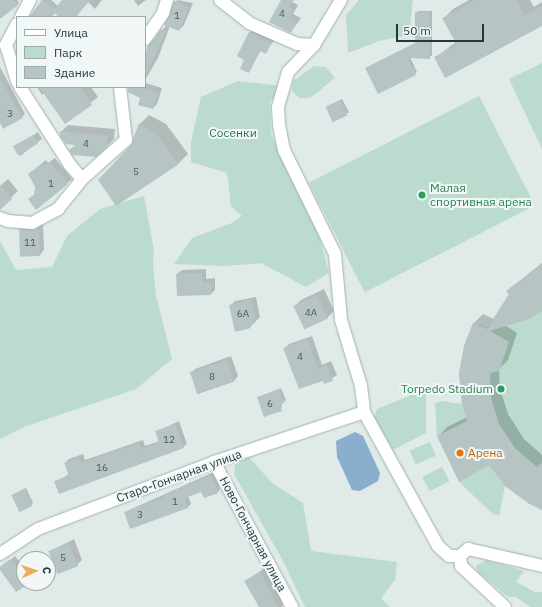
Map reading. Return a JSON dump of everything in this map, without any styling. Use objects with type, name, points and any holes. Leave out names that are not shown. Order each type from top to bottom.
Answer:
[{"type":"street","points":[[22,16],[30,0]]},
{"type":"street","points":[[146,38],[163,13],[167,0]]},
{"type":"street","points":[[220,0],[250,23],[297,44],[314,45]]},
{"type":"street","points":[[341,0],[314,45],[288,72],[278,107],[284,150],[334,254],[341,320],[361,386],[364,412],[438,546],[449,556],[460,556],[468,549],[542,566]]},
{"type":"street","points":[[16,26],[6,45],[16,79]]},
{"type":"street","points":[[21,88],[70,165],[82,179]]},
{"type":"street","points":[[0,218],[8,221],[32,223],[58,210],[82,179],[126,140],[120,88]]},
{"type":"street","name":"Старо-Гончарная улица","points":[[0,554],[38,529],[214,462],[364,412]]},
{"type":"street","name":"Ново-Гончарная улица","points":[[214,462],[292,607]]},
{"type":"street","points":[[460,556],[461,566],[505,607]]},
{"type":"green space","points":[[359,0],[413,0],[409,35],[379,41],[348,53],[346,15]]},
{"type":"green space","points":[[542,63],[542,149],[509,79]]},
{"type":"green space","points":[[314,66],[326,67],[335,78],[310,98],[300,98],[292,91],[293,81]]},
{"type":"green space","name":"Сосенки","points":[[238,81],[282,86],[270,102],[271,133],[288,173],[316,224],[329,273],[306,287],[261,263],[224,266],[174,264],[192,238],[232,223],[242,216],[231,206],[227,173],[191,162],[191,142],[201,97]]},
{"type":"green space","name":"Малая спортивная арена","points":[[479,96],[535,206],[365,292],[309,183]]},
{"type":"green space","points":[[144,196],[154,250],[153,264],[156,296],[172,359],[136,389],[24,427],[0,439],[0,241],[16,270],[52,267],[67,236],[100,209]]},
{"type":"green space","name":"Torpedo Stadium","points":[[542,264],[542,510],[528,503],[505,486],[499,516],[493,514],[459,482],[437,436],[435,403],[442,401],[462,404],[459,373],[464,346],[473,323],[487,328],[509,295],[506,291]]},
{"type":"green space","points":[[426,389],[426,433],[393,450],[374,417],[377,409]]},
{"type":"green space","points":[[430,442],[436,456],[416,464],[410,451]]},
{"type":"green space","points":[[247,455],[272,483],[303,503],[311,551],[397,562],[395,580],[381,598],[390,607],[305,607],[283,561],[234,474],[236,460]]},
{"type":"green space","points":[[442,467],[449,481],[430,491],[422,477]]},
{"type":"green space","points":[[486,560],[524,571],[516,582],[535,592],[542,592],[542,607],[530,607],[516,597],[508,597],[477,571],[476,566]]},
{"type":"water","points":[[355,432],[363,436],[380,473],[378,481],[360,491],[352,490],[337,457],[336,441]]},
{"type":"building","points":[[0,0],[14,0],[18,5],[0,19]]},
{"type":"building","points":[[42,0],[55,9],[62,0],[90,0],[77,16],[58,16],[53,12],[49,16],[30,16]]},
{"type":"building","points":[[281,0],[293,0],[289,7],[294,10],[289,18],[297,23],[291,33],[269,22]]},
{"type":"building","points":[[476,0],[516,0],[524,15],[542,6],[542,26],[445,78],[434,57],[457,45],[442,18]]},
{"type":"building","points":[[174,1],[189,7],[179,31],[164,25]]},
{"type":"building","points":[[415,12],[430,12],[430,59],[408,58],[416,75],[378,94],[365,68],[415,43]]},
{"type":"building","points":[[161,29],[166,31],[146,75],[146,52]]},
{"type":"building","points":[[249,32],[271,43],[266,54],[260,51],[249,73],[240,69],[244,60],[237,56]]},
{"type":"building","points":[[0,78],[23,118],[3,129],[0,123]]},
{"type":"building","points":[[40,88],[81,88],[92,105],[65,124]]},
{"type":"building","points":[[128,88],[141,88],[158,93],[153,109],[138,105],[140,98],[128,92]]},
{"type":"building","points":[[340,100],[347,115],[333,122],[325,107]]},
{"type":"building","points":[[139,123],[156,134],[179,164],[116,206],[98,180],[131,145]]},
{"type":"building","points":[[60,131],[108,136],[107,147],[96,157],[72,155],[69,150],[76,145],[66,144],[60,136]]},
{"type":"building","points":[[33,135],[38,144],[18,155],[13,146]]},
{"type":"building","points":[[50,162],[68,184],[36,210],[28,199],[34,195],[35,187],[28,174],[42,164],[43,166]]},
{"type":"building","points":[[0,185],[12,199],[0,210]]},
{"type":"building","points":[[39,228],[40,256],[20,257],[19,229]]},
{"type":"building","name":"Torpedo Stadium","points":[[542,264],[542,311],[529,319],[490,331],[509,342],[499,371],[490,373],[491,398],[499,424],[515,448],[537,467],[542,463],[542,510],[528,503],[505,486],[489,465],[459,482],[437,436],[467,421],[462,404],[459,373],[464,346],[473,323],[487,329],[509,294],[506,291]]},
{"type":"building","points":[[202,273],[202,283],[211,282],[211,295],[177,296],[176,274]]},
{"type":"building","points":[[317,295],[328,319],[304,330],[293,306]]},
{"type":"building","points":[[251,300],[256,322],[250,324],[251,328],[235,332],[229,305]]},
{"type":"building","points":[[307,339],[318,369],[327,365],[333,381],[324,384],[323,381],[299,389],[283,348]]},
{"type":"building","points":[[227,360],[234,382],[197,394],[190,372]]},
{"type":"building","points":[[279,389],[284,403],[280,405],[282,411],[264,417],[257,397]]},
{"type":"building","points":[[175,424],[184,448],[59,494],[54,481],[69,476],[64,463],[79,457],[81,463],[139,443],[141,449],[159,443],[155,431]]},
{"type":"building","points":[[211,475],[218,493],[204,498],[201,492],[185,498],[188,508],[130,529],[124,512],[164,497],[163,495]]},
{"type":"building","points":[[24,489],[32,506],[19,512],[11,495]]},
{"type":"building","points":[[69,543],[78,566],[57,574],[56,551],[49,551]]},
{"type":"building","points":[[10,559],[16,566],[16,591],[18,591],[16,592],[0,570],[0,567]]},
{"type":"building","points":[[260,572],[278,607],[259,607],[244,581]]},
{"type":"place","name":"Малая спортивная арена","points":[[422,195]]},
{"type":"place","name":"Torpedo Stadium","points":[[501,389]]},
{"type":"place","name":"Арена","points":[[460,453]]}]
